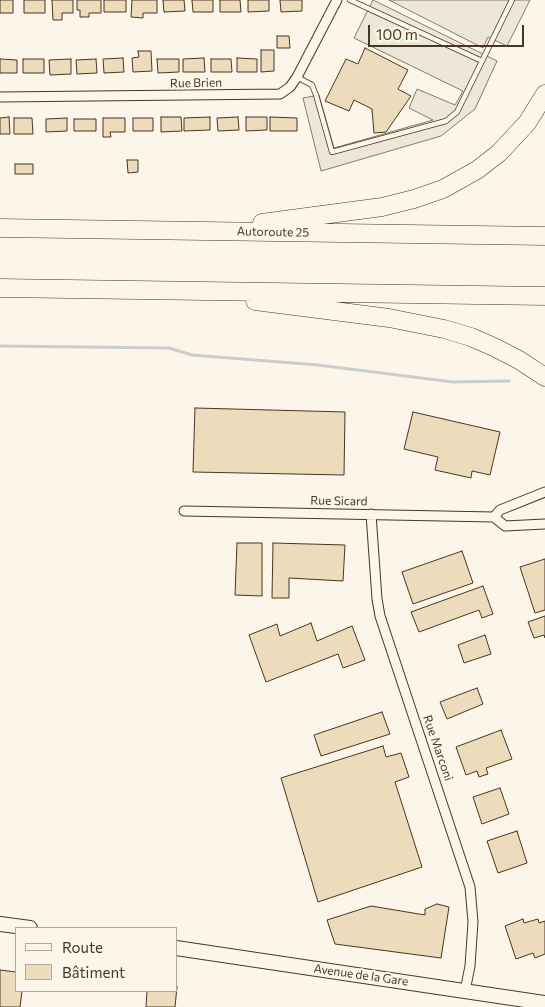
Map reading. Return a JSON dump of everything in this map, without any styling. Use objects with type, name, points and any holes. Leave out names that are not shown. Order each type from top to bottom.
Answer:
[{"type":"highway","points":[[199,231],[362,210],[404,202],[438,191],[478,170],[499,153],[526,123],[545,94]]},
{"type":"highway","name":"Autoroute 25","points":[[0,228],[545,236]]},
{"type":"highway","points":[[0,288],[545,296]]},
{"type":"highway","points":[[175,291],[377,316],[444,329],[496,348],[545,377]]},
{"type":"street","name":"Rue Brien","points":[[0,97],[280,94],[290,87],[297,78],[337,0]]},
{"type":"street","points":[[494,517],[500,510],[545,492]]},
{"type":"street","name":"Rue Sicard","points":[[184,511],[494,517],[505,526],[545,524]]},
{"type":"street","name":"Rue Marconi","points":[[371,514],[380,616],[470,887],[473,922],[470,966],[465,990]]},
{"type":"street","points":[[0,924],[22,927]]},
{"type":"street","name":"Avenue de la Gare","points":[[178,948],[545,1003]]},
{"type":"lane","points":[[350,0],[482,62]]},
{"type":"lane","points":[[297,78],[312,85],[332,152],[446,121],[457,112],[512,0]]},
{"type":"shaded area","points":[[373,0],[497,61],[475,109],[441,136],[321,171],[303,98],[319,95],[334,148],[433,120],[409,108],[417,89],[455,105],[463,91],[354,38]]},
{"type":"shaded area","points":[[389,0],[530,0],[507,46],[488,37],[483,48]]},
{"type":"building","points":[[0,0],[13,0],[13,13],[0,13]]},
{"type":"building","points":[[24,0],[45,0],[45,13],[24,13]]},
{"type":"building","points":[[52,0],[73,0],[73,13],[62,13],[62,20],[53,20]]},
{"type":"building","points":[[77,0],[101,0],[101,13],[89,13],[89,17],[80,17],[80,10],[77,10]]},
{"type":"building","points":[[104,0],[126,0],[126,12],[104,12]]},
{"type":"building","points":[[132,0],[157,0],[157,13],[143,13],[143,18],[131,17]]},
{"type":"building","points":[[163,0],[184,0],[185,11],[164,12]]},
{"type":"building","points":[[192,0],[213,0],[213,12],[193,12]]},
{"type":"building","points":[[220,0],[240,0],[241,12],[220,12]]},
{"type":"building","points":[[248,0],[269,0],[269,11],[248,12]]},
{"type":"building","points":[[280,0],[302,0],[302,11],[281,12]]},
{"type":"building","points":[[277,36],[289,36],[290,48],[277,48]]},
{"type":"building","points":[[365,48],[408,70],[398,89],[411,96],[386,132],[374,133],[372,109],[354,100],[349,111],[325,101],[346,59],[358,64]]},
{"type":"building","points":[[261,50],[274,50],[274,71],[261,72]]},
{"type":"building","points":[[138,51],[151,51],[152,71],[133,72],[132,58],[139,57]]},
{"type":"building","points":[[123,58],[124,72],[104,73],[103,59]]},
{"type":"building","points":[[204,58],[205,72],[183,72],[183,59]]},
{"type":"building","points":[[237,58],[257,59],[257,72],[237,72]]},
{"type":"building","points":[[0,59],[17,60],[17,73],[0,73]]},
{"type":"building","points":[[23,59],[44,59],[44,73],[23,73]]},
{"type":"building","points":[[71,59],[71,74],[50,75],[49,60]]},
{"type":"building","points":[[96,59],[97,73],[77,74],[76,60]]},
{"type":"building","points":[[157,59],[179,59],[179,72],[158,73]]},
{"type":"building","points":[[211,59],[231,59],[232,72],[211,72]]},
{"type":"building","points":[[9,117],[10,134],[0,134],[0,118]]},
{"type":"building","points":[[161,117],[181,117],[182,131],[161,132]]},
{"type":"building","points":[[210,117],[210,130],[184,131],[184,118]]},
{"type":"building","points":[[238,117],[239,130],[218,131],[217,118]]},
{"type":"building","points":[[246,117],[267,117],[267,130],[246,131]]},
{"type":"building","points":[[270,117],[297,118],[297,131],[270,131]]},
{"type":"building","points":[[14,118],[32,118],[33,134],[14,134]]},
{"type":"building","points":[[67,118],[67,131],[46,132],[46,119]]},
{"type":"building","points":[[103,118],[125,118],[125,132],[110,132],[111,137],[103,137]]},
{"type":"building","points":[[133,118],[153,118],[153,131],[133,131]]},
{"type":"building","points":[[74,119],[96,119],[96,131],[74,131]]},
{"type":"building","points":[[127,160],[138,160],[138,172],[128,173]]},
{"type":"building","points":[[15,164],[33,164],[33,174],[15,174]]},
{"type":"building","points":[[195,408],[345,412],[344,475],[193,472]]},
{"type":"building","points":[[413,412],[500,432],[490,475],[472,471],[471,478],[435,470],[438,457],[404,449]]},
{"type":"building","points":[[237,543],[262,543],[262,596],[235,595]]},
{"type":"building","points":[[273,543],[345,545],[343,581],[289,578],[289,598],[272,598]]},
{"type":"building","points":[[462,551],[473,583],[413,604],[402,572]]},
{"type":"building","points":[[545,559],[545,610],[535,613],[520,567]]},
{"type":"building","points":[[483,586],[493,614],[482,618],[479,610],[419,632],[411,612]]},
{"type":"building","points":[[545,616],[545,638],[544,635],[534,638],[528,622]]},
{"type":"building","points":[[311,623],[317,641],[352,626],[365,660],[343,668],[338,654],[266,682],[249,635],[277,624],[280,636]]},
{"type":"building","points":[[485,635],[491,654],[464,663],[458,645]]},
{"type":"building","points":[[477,688],[483,704],[447,719],[440,702]]},
{"type":"building","points":[[382,712],[390,734],[321,756],[314,735]]},
{"type":"building","points":[[501,730],[512,759],[486,768],[488,774],[479,777],[477,771],[466,775],[456,747]]},
{"type":"building","points":[[383,746],[386,757],[401,753],[409,777],[395,782],[422,867],[318,902],[281,778]]},
{"type":"building","points":[[500,788],[509,814],[482,824],[473,797]]},
{"type":"building","points":[[517,831],[527,863],[498,873],[487,841]]},
{"type":"building","points":[[437,904],[449,907],[441,958],[335,944],[327,920],[371,906],[425,915],[425,909]]},
{"type":"building","points":[[523,919],[524,923],[538,919],[539,923],[545,921],[545,954],[535,958],[533,953],[516,959],[505,926]]},
{"type":"building","points":[[0,970],[15,972],[15,992],[22,992],[20,1007],[0,1007]]},
{"type":"building","points":[[147,992],[176,992],[175,1007],[146,1007]]},
{"type":"waterway","points":[[0,346],[169,348],[192,355],[318,365],[453,382],[509,381]]}]
